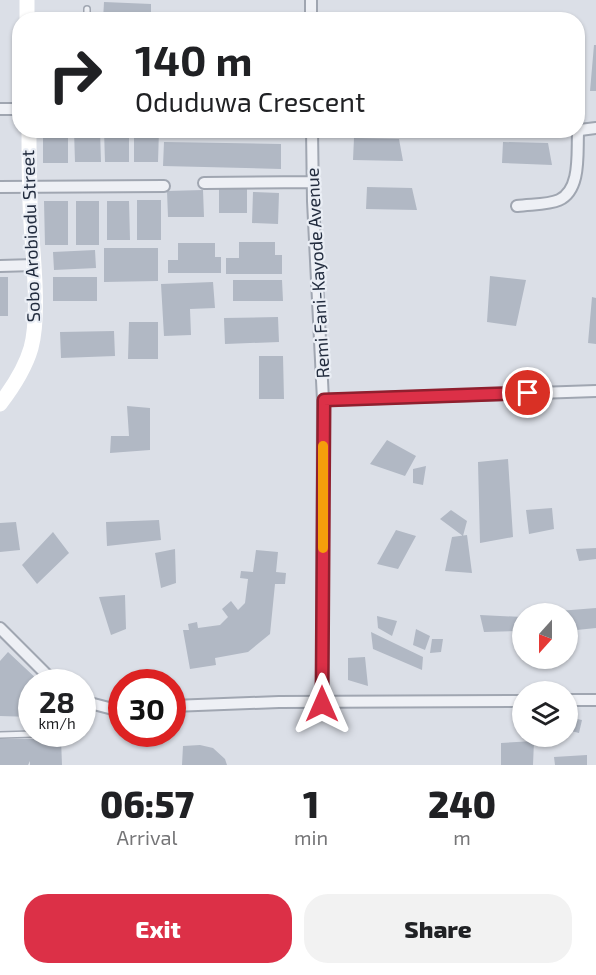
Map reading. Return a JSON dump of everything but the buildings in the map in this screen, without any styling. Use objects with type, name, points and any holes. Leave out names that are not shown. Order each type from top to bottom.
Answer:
[{"type":"street","name":"Sobo Arobiodu Street","points":[[0,404],[25,365],[32,346],[34,329],[34,265],[28,188],[29,138]]},
{"type":"street","name":"Remi Fani-Kayode Avenue","points":[[312,138],[324,400],[322,704]]},
{"type":"street","points":[[517,206],[557,201],[566,196],[574,184],[578,138]]},
{"type":"street","points":[[204,183],[313,182]]},
{"type":"street","points":[[0,187],[164,186]]},
{"type":"street","points":[[0,266],[34,265]]},
{"type":"street","points":[[324,400],[596,391]]},
{"type":"street","points":[[0,628],[41,669]]},
{"type":"street","points":[[578,700],[596,700]]},
{"type":"street","points":[[186,705],[279,702],[322,704],[512,701]]},
{"type":"lane","points":[[0,735],[18,734]]},
{"type":"slow traffic","points":[[323,446],[323,548]]},
{"type":"route","points":[[322,704],[324,400],[528,393]]}]
